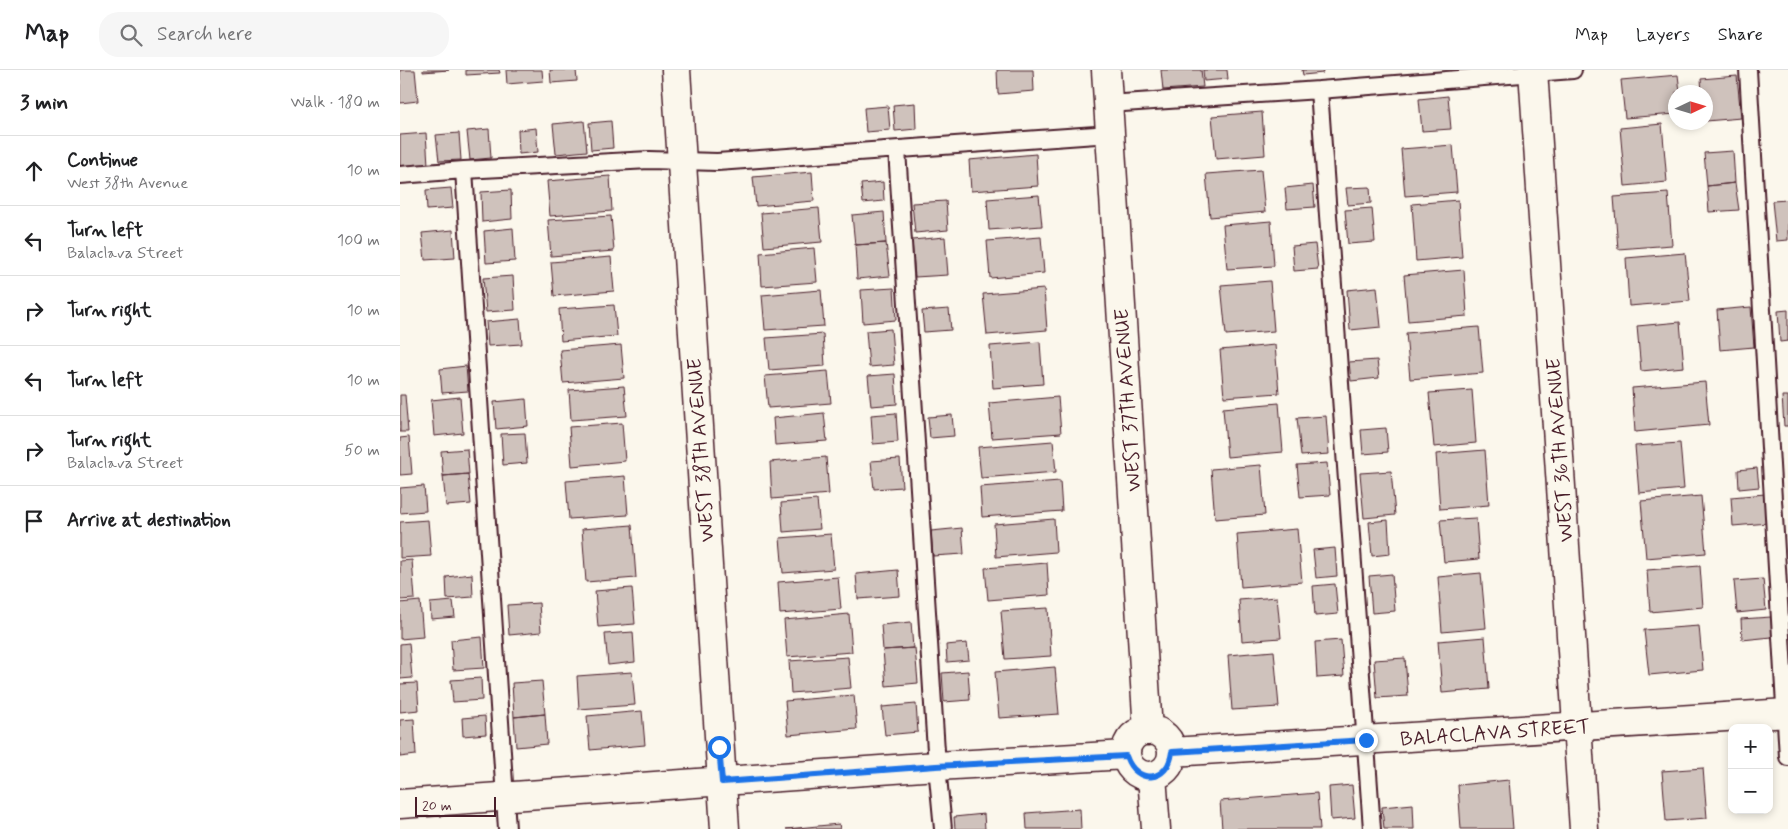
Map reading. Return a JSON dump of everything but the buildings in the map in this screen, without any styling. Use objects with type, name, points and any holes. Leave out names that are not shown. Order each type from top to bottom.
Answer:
[{"type":"street","name":"WEST 38TH AVENUE","points":[[676,70],[725,829]]},
{"type":"street","name":"WEST 37TH AVENUE","points":[[1106,70],[1148,730]]},
{"type":"street","name":"WEST 36TH AVENUE","points":[[1534,71],[1584,829]]},
{"type":"street","name":"BALACLAVA STREET","points":[[1172,752],[1786,713]]},
{"type":"street","points":[[1148,730],[1165,736],[1172,752],[1171,761],[1167,768],[1160,774],[1152,776],[1143,776],[1134,772],[1126,756],[1127,746],[1132,738],[1148,730]]},
{"type":"street","points":[[400,804],[936,766],[1126,756]]},
{"type":"street","points":[[1152,776],[1156,829]]},
{"type":"lane","points":[[1108,104],[1319,90],[1534,71],[1573,70]]},
{"type":"lane","points":[[1748,70],[1788,757]]},
{"type":"lane","points":[[1319,90],[1372,829]]},
{"type":"lane","points":[[400,175],[649,160],[717,162],[1110,134]]},
{"type":"lane","points":[[897,150],[936,766],[942,829]]},
{"type":"lane","points":[[464,170],[507,829]]},
{"type":"route","points":[[719,747],[722,782],[936,766],[1126,756],[1134,772],[1143,776],[1152,776],[1160,774],[1167,768],[1171,761],[1172,752],[1366,740]]}]
